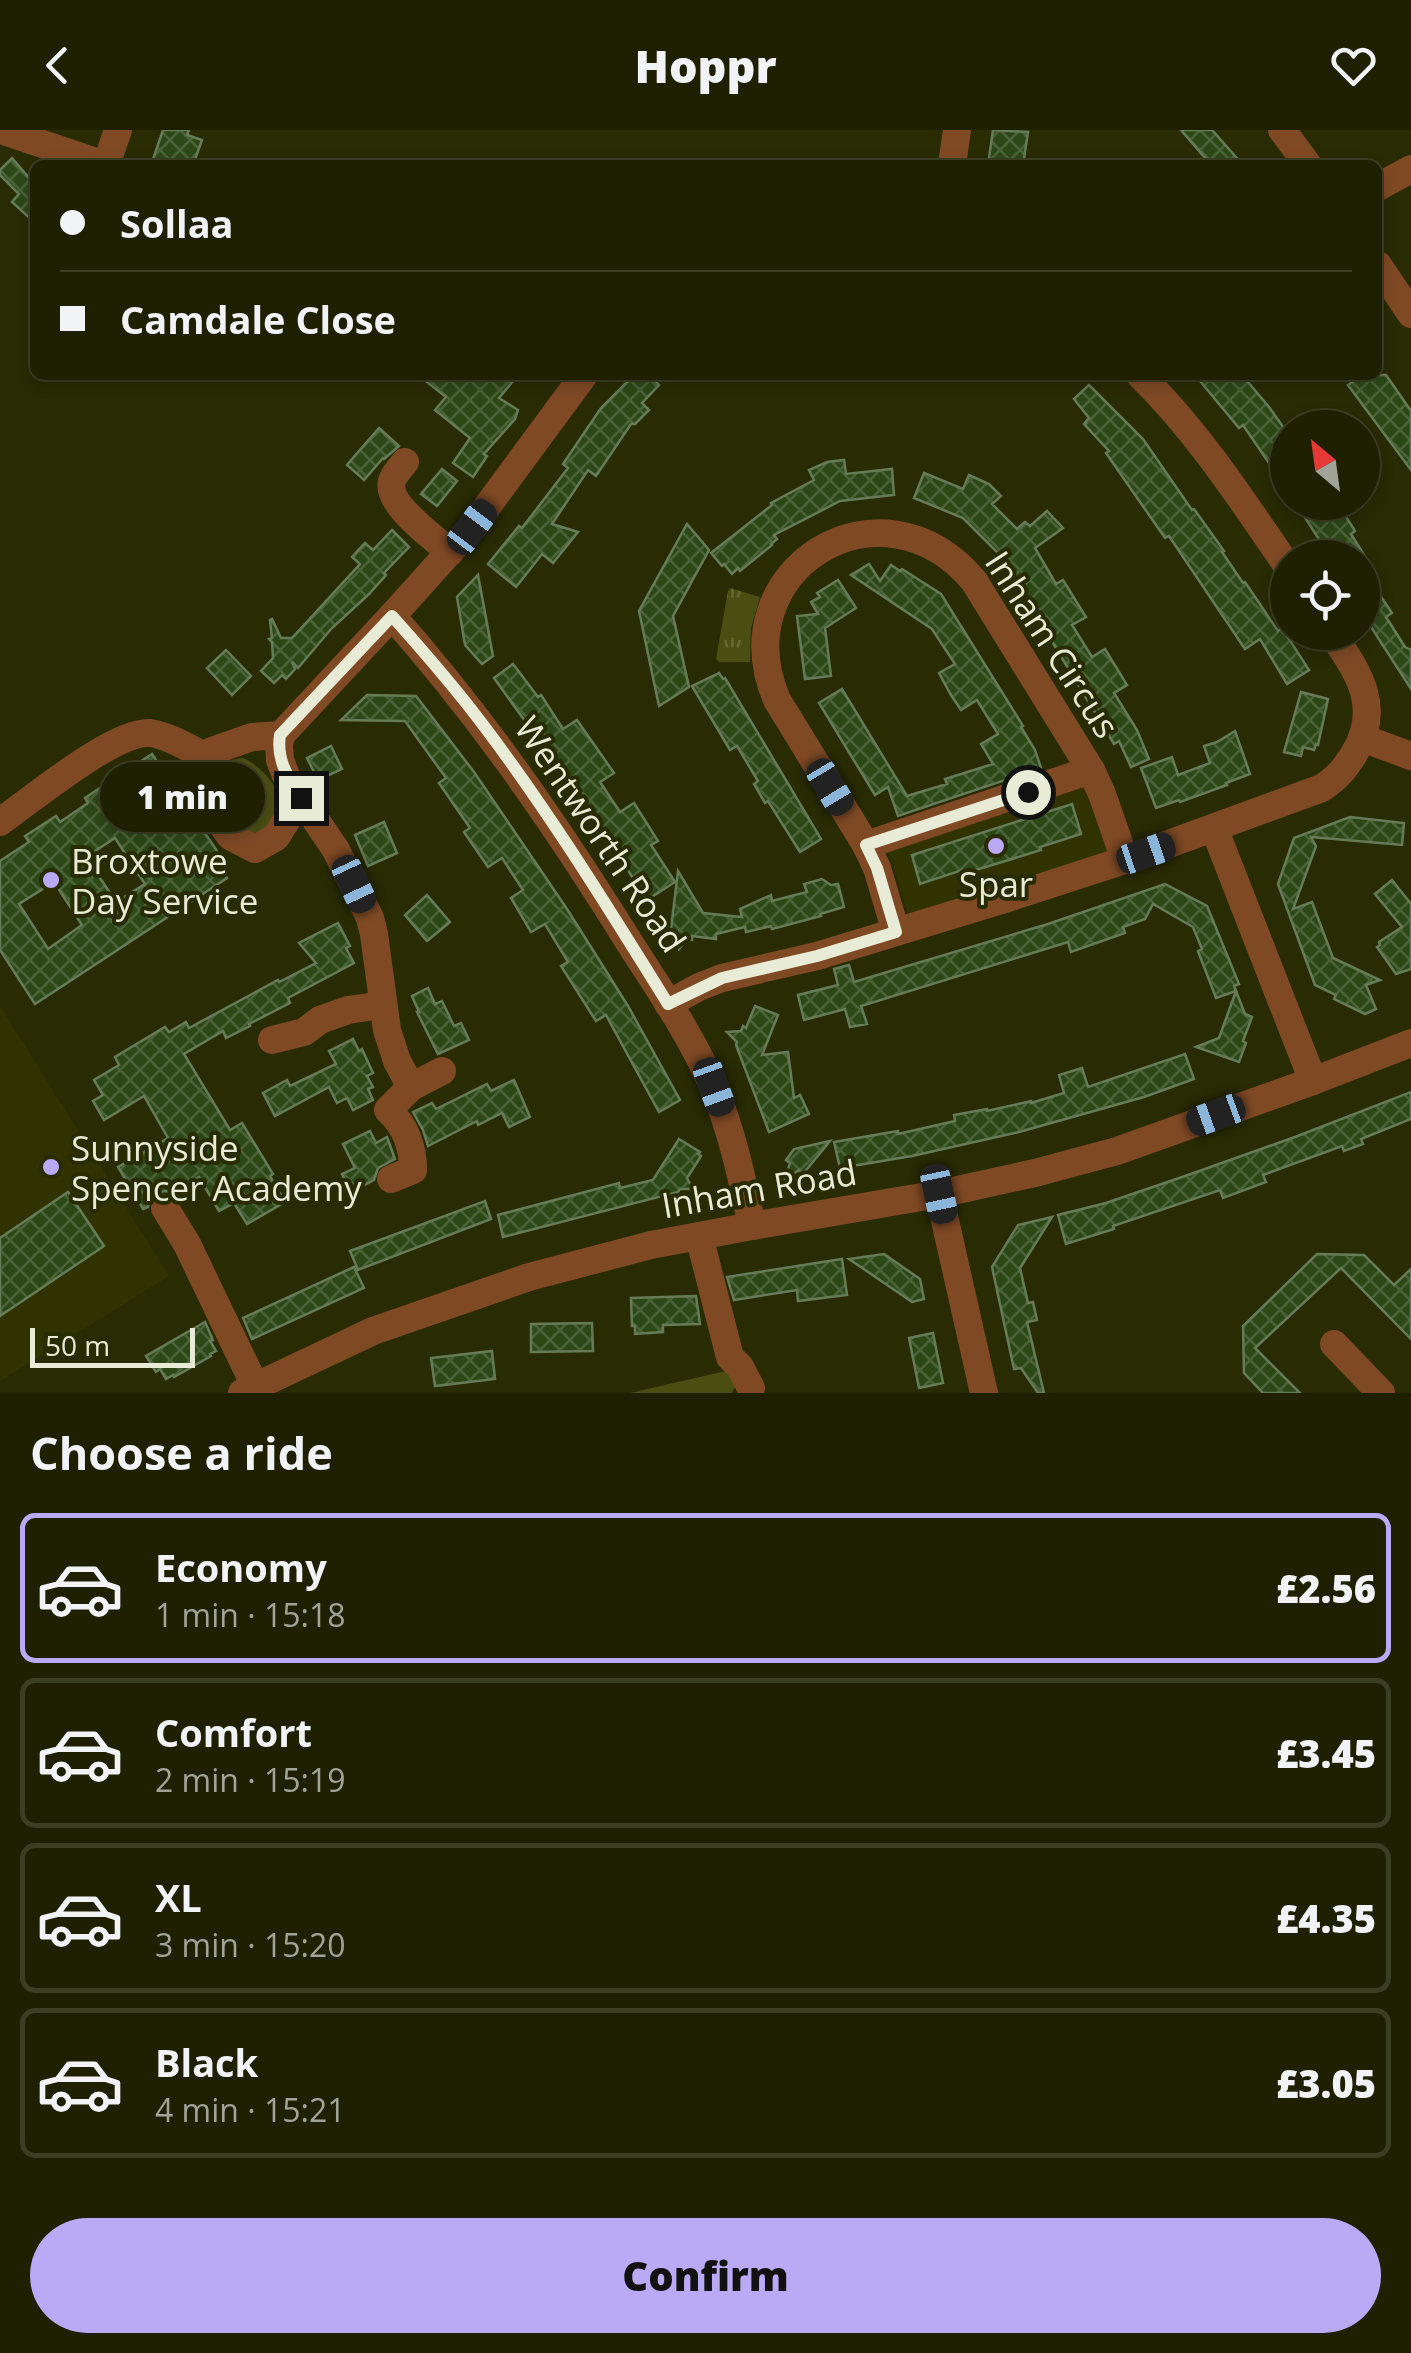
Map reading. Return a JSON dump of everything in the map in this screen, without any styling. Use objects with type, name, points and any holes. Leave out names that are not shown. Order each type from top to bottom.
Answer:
[{"type":"street","points":[[1,130],[91,160]]},
{"type":"street","points":[[108,160],[118,130]]},
{"type":"street","points":[[953,160],[957,130]]},
{"type":"street","points":[[1282,130],[1304,160]]},
{"type":"street","points":[[1382,185],[1411,170]]},
{"type":"street","points":[[1382,271],[1411,314]]},
{"type":"street","points":[[301,798],[276,837],[254,849],[230,836],[208,805],[202,769],[212,752],[252,737],[280,735],[450,552],[506,482],[573,380]]},
{"type":"street","points":[[1145,380],[1183,420],[1270,541]]},
{"type":"street","points":[[405,462],[390,486],[395,502],[450,552]]},
{"type":"street","name":"Inham Circus","points":[[896,932],[866,845],[776,700],[764,658],[765,635],[776,598],[809,557],[846,537],[880,533],[910,536],[963,567],[1090,770],[1125,860]]},
{"type":"street","name":"Wentworth Road","points":[[392,616],[469,706],[498,747],[600,896],[694,1047],[714,1087],[733,1141],[752,1226]]},
{"type":"street","points":[[668,1004],[722,978],[817,956],[1125,860],[1322,788],[1341,775],[1362,738],[1368,709],[1358,674],[1343,650]]},
{"type":"street","points":[[0,822],[103,749],[140,734],[168,738],[208,758]]},
{"type":"street","points":[[280,735],[280,760],[286,776],[336,850],[370,918],[387,1030],[411,1087]]},
{"type":"street","points":[[1362,738],[1411,756]]},
{"type":"street","points":[[866,845],[1090,770]]},
{"type":"street","points":[[1214,828],[1314,1080]]},
{"type":"street","points":[[272,1040],[304,1032],[320,1020],[348,1010],[382,1004]]},
{"type":"street","name":"Inham Road","points":[[248,1390],[373,1332],[565,1267],[700,1236],[1036,1173],[1117,1151],[1411,1043]]},
{"type":"street","points":[[391,1179],[413,1170],[413,1158],[398,1119],[388,1110],[411,1087],[442,1071]]},
{"type":"street","points":[[939,1194],[984,1393]]},
{"type":"street","points":[[165,1208],[187,1244],[248,1390]]},
{"type":"street","points":[[700,1236],[730,1357],[751,1388]]},
{"type":"street","points":[[1334,1344],[1381,1393]]},
{"type":"shaded area","points":[[1075,766],[1110,855],[910,922],[892,861],[878,830]]},
{"type":"shaded area","name":"Sunnyside Spencer Academy","points":[[0,1006],[169,1276],[0,1381]]},
{"type":"green space","points":[[730,588],[760,597],[751,628],[750,662],[716,659]]},
{"type":"green space","points":[[242,758],[266,776],[281,802],[278,819],[251,837],[236,828],[219,785],[224,766]]},
{"type":"green space","points":[[735,1369],[738,1382],[732,1393],[630,1393]]},
{"type":"building","points":[[163,130],[189,130],[187,135],[202,140],[195,160],[153,160]]},
{"type":"building","points":[[993,130],[1028,132],[1024,160],[989,160]]},
{"type":"building","points":[[1181,130],[1212,130],[1239,160],[1207,160]]},
{"type":"building","points":[[12,158],[30,179],[30,218],[12,202],[19,194],[0,175]]},
{"type":"building","points":[[1382,375],[1386,375],[1411,411],[1411,470],[1380,428],[1380,410],[1367,410],[1348,385],[1353,380],[1382,380]]},
{"type":"building","points":[[424,380],[514,380],[499,398],[518,410],[515,419],[484,454],[487,456],[473,477],[453,463],[470,438],[435,410],[446,397]]},
{"type":"building","points":[[629,380],[654,380],[659,385],[642,403],[649,410],[631,424],[596,476],[588,470],[552,524],[578,532],[553,563],[542,554],[516,587],[488,564],[519,526],[522,528],[568,468],[563,464],[601,408]]},
{"type":"building","points":[[1199,380],[1246,380],[1269,407],[1270,465],[1243,425],[1239,428]]},
{"type":"building","points":[[1089,385],[1143,439],[1270,619],[1270,650],[1296,650],[1309,670],[1287,684],[1260,639],[1245,649],[1169,536],[1165,538],[1106,453],[1109,451],[1084,424],[1089,418],[1074,399]]},
{"type":"building","points":[[379,428],[399,446],[364,480],[347,465]]},
{"type":"building","points":[[844,460],[846,474],[892,469],[894,495],[840,501],[774,535],[777,539],[772,545],[732,574],[711,553],[771,503],[814,480],[809,470]]},
{"type":"building","points":[[442,469],[457,481],[437,506],[421,494]]},
{"type":"building","points":[[924,473],[963,489],[969,475],[989,484],[1001,496],[992,504],[1017,529],[1025,522],[1030,526],[1047,511],[1063,528],[1035,548],[1056,584],[1063,580],[1086,617],[1072,625],[1092,657],[1105,649],[1127,685],[1114,693],[1149,759],[1131,767],[1119,741],[1114,744],[999,554],[963,518],[914,498]]},
{"type":"building","points":[[1307,520],[1348,520],[1355,531],[1351,534],[1355,540],[1319,540]]},
{"type":"building","points":[[687,524],[709,550],[673,616],[689,687],[659,706],[639,611]]},
{"type":"building","points":[[392,530],[409,547],[298,668],[292,662],[295,669],[286,679],[282,675],[274,683],[261,671],[273,658],[270,620],[281,638],[292,638],[360,564],[352,557],[365,543],[373,550]]},
{"type":"building","points":[[869,564],[880,581],[891,565],[941,594],[1023,726],[1041,768],[898,816],[888,787],[875,795],[819,703],[842,689],[907,796],[993,764],[981,744],[998,734],[977,700],[961,710],[951,695],[939,673],[955,664],[932,629],[851,575]]},
{"type":"building","points":[[478,575],[493,656],[482,664],[465,645],[457,597]]},
{"type":"building","points":[[838,580],[856,608],[825,628],[831,676],[805,679],[797,616],[818,614],[811,602],[820,597],[817,593]]},
{"type":"building","points":[[1380,595],[1392,613],[1386,617],[1411,650],[1411,689],[1380,641]]},
{"type":"building","points":[[226,650],[251,676],[232,695],[207,668]]},
{"type":"building","points":[[513,664],[538,697],[541,695],[563,729],[577,720],[614,773],[600,782],[620,812],[634,803],[658,841],[651,845],[675,882],[647,900],[557,761],[494,678]]},
{"type":"building","points":[[719,673],[821,839],[800,852],[768,801],[765,803],[754,784],[758,781],[737,746],[730,750],[692,686]]},
{"type":"building","points":[[1301,692],[1328,699],[1318,745],[1314,750],[1303,747],[1301,756],[1284,752]]},
{"type":"building","points":[[367,695],[416,696],[474,772],[567,909],[628,1006],[680,1100],[659,1112],[606,1015],[596,1021],[561,966],[568,962],[545,924],[531,932],[511,898],[523,890],[502,858],[488,867],[464,832],[470,828],[439,783],[446,778],[405,721],[341,720]]},
{"type":"building","points":[[1235,731],[1250,774],[1156,808],[1141,768],[1172,757],[1178,775],[1210,763],[1204,746]]},
{"type":"building","points":[[331,746],[342,769],[318,780],[307,758]]},
{"type":"building","name":"Broxtowe Day Service","points":[[152,754],[219,854],[214,857],[227,878],[35,1004],[0,950],[0,861],[29,842],[25,836],[56,816],[60,822],[88,803],[85,798]],"holes":[[[115,838],[145,884],[116,902],[86,857]],[[54,882],[82,925],[48,949],[19,904]]]},
{"type":"building","points":[[1072,804],[1081,834],[1040,847],[1041,850],[920,884],[912,855]]},
{"type":"building","points":[[1350,817],[1404,823],[1402,845],[1311,837],[1316,846],[1293,909],[1312,902],[1333,958],[1380,980],[1366,985],[1376,1009],[1365,1014],[1315,985],[1278,884],[1294,838]]},
{"type":"building","points":[[384,822],[397,853],[368,866],[355,835]]},
{"type":"building","points":[[678,871],[703,913],[742,917],[740,909],[771,895],[772,901],[807,892],[804,884],[822,879],[831,885],[838,884],[844,907],[772,929],[771,926],[746,932],[745,927],[716,934],[716,939],[692,936],[679,949],[675,938],[670,937]]},
{"type":"building","points":[[1392,880],[1411,904],[1411,969],[1396,974],[1377,947],[1402,927],[1375,894]]},
{"type":"building","points":[[1165,884],[1207,906],[1239,984],[1234,986],[1236,991],[1216,998],[1193,927],[1153,904],[1145,919],[1123,927],[1125,933],[1071,952],[1068,942],[861,1006],[867,1024],[850,1027],[845,1009],[804,1020],[798,995],[838,985],[834,969],[849,965],[854,982]]},
{"type":"building","points":[[427,895],[450,922],[427,941],[405,915]]},
{"type":"building","points":[[338,923],[354,963],[288,998],[290,1003],[250,1026],[226,1038],[223,1031],[184,1054],[230,1130],[242,1123],[285,1202],[247,1224],[234,1203],[219,1211],[199,1177],[172,1192],[157,1193],[143,1209],[118,1167],[168,1138],[144,1096],[104,1120],[93,1101],[103,1095],[94,1080],[119,1065],[115,1057],[165,1027],[169,1032],[186,1022],[189,1028],[316,963],[299,943]]},
{"type":"building","points":[[428,988],[435,1004],[442,1001],[454,1026],[461,1023],[469,1040],[438,1054],[412,996]]},
{"type":"building","points":[[1236,991],[1245,1014],[1252,1017],[1239,1062],[1196,1047],[1219,1038]]},
{"type":"building","points":[[755,1006],[778,1015],[762,1055],[788,1052],[794,1098],[800,1095],[809,1114],[769,1132],[737,1042],[727,1032],[746,1028]]},
{"type":"building","points":[[353,1039],[373,1073],[367,1076],[373,1087],[368,1089],[373,1100],[353,1110],[347,1098],[337,1103],[329,1087],[275,1116],[263,1093],[287,1080],[290,1086],[336,1064],[329,1051]]},
{"type":"building","points":[[1185,1054],[1194,1079],[1144,1097],[1019,1132],[840,1168],[834,1142],[898,1134],[955,1121],[954,1115],[1031,1103],[1064,1093],[1059,1075],[1082,1068],[1088,1087]]},
{"type":"building","points":[[514,1080],[530,1117],[509,1127],[502,1113],[428,1146],[413,1112],[432,1103],[436,1109],[487,1084],[491,1091]]},
{"type":"building","points":[[1411,1092],[1411,1119],[1361,1139],[1363,1144],[1344,1151],[1342,1146],[1263,1175],[1266,1182],[1223,1198],[1220,1190],[1066,1244],[1058,1215],[1188,1175]]},
{"type":"building","points":[[370,1131],[376,1143],[387,1137],[395,1159],[378,1168],[374,1180],[351,1192],[342,1174],[355,1168],[343,1144]]},
{"type":"building","points":[[679,1139],[700,1152],[687,1178],[693,1189],[680,1189],[503,1237],[498,1215],[619,1183],[620,1188],[653,1180]]},
{"type":"building","points":[[830,1141],[803,1174],[799,1170],[785,1179],[790,1163],[786,1160],[794,1149]]},
{"type":"building","points":[[68,1192],[104,1246],[0,1316],[0,1238]]},
{"type":"building","points":[[485,1201],[491,1219],[358,1270],[350,1251]]},
{"type":"building","points":[[1052,1217],[1020,1268],[1028,1303],[1033,1302],[1037,1320],[1027,1322],[1044,1393],[1038,1393],[1021,1368],[1014,1369],[992,1267],[1018,1225]]},
{"type":"building","points":[[884,1254],[920,1279],[924,1299],[912,1302],[849,1259]]},
{"type":"building","points":[[1317,1254],[1364,1255],[1394,1285],[1411,1269],[1411,1339],[1341,1268],[1255,1348],[1300,1393],[1263,1393],[1244,1373],[1243,1326]]},
{"type":"building","points":[[842,1259],[847,1295],[798,1301],[797,1290],[734,1300],[727,1277]]},
{"type":"building","points":[[354,1267],[364,1288],[252,1339],[243,1318]]},
{"type":"building","points":[[696,1296],[700,1324],[663,1325],[663,1332],[635,1334],[631,1298]]},
{"type":"building","points":[[205,1322],[216,1351],[174,1377],[166,1379],[160,1369],[156,1372],[146,1356]]},
{"type":"building","points":[[592,1323],[593,1351],[531,1352],[531,1324]]},
{"type":"building","points":[[933,1333],[943,1383],[919,1388],[909,1338]]},
{"type":"building","points":[[492,1351],[495,1379],[435,1386],[431,1358]]},
{"type":"place","name":"Spar","points":[[996,846]]},
{"type":"place","name":"Broxtowe Day Service","points":[[51,880]]},
{"type":"place","name":"Sunnyside Spencer Academy","points":[[51,1167]]},
{"type":"route","points":[[301,798],[280,760],[280,735],[392,616],[469,706],[610,910],[668,1004],[722,978],[817,956],[896,932],[866,845],[1028,792]]}]
